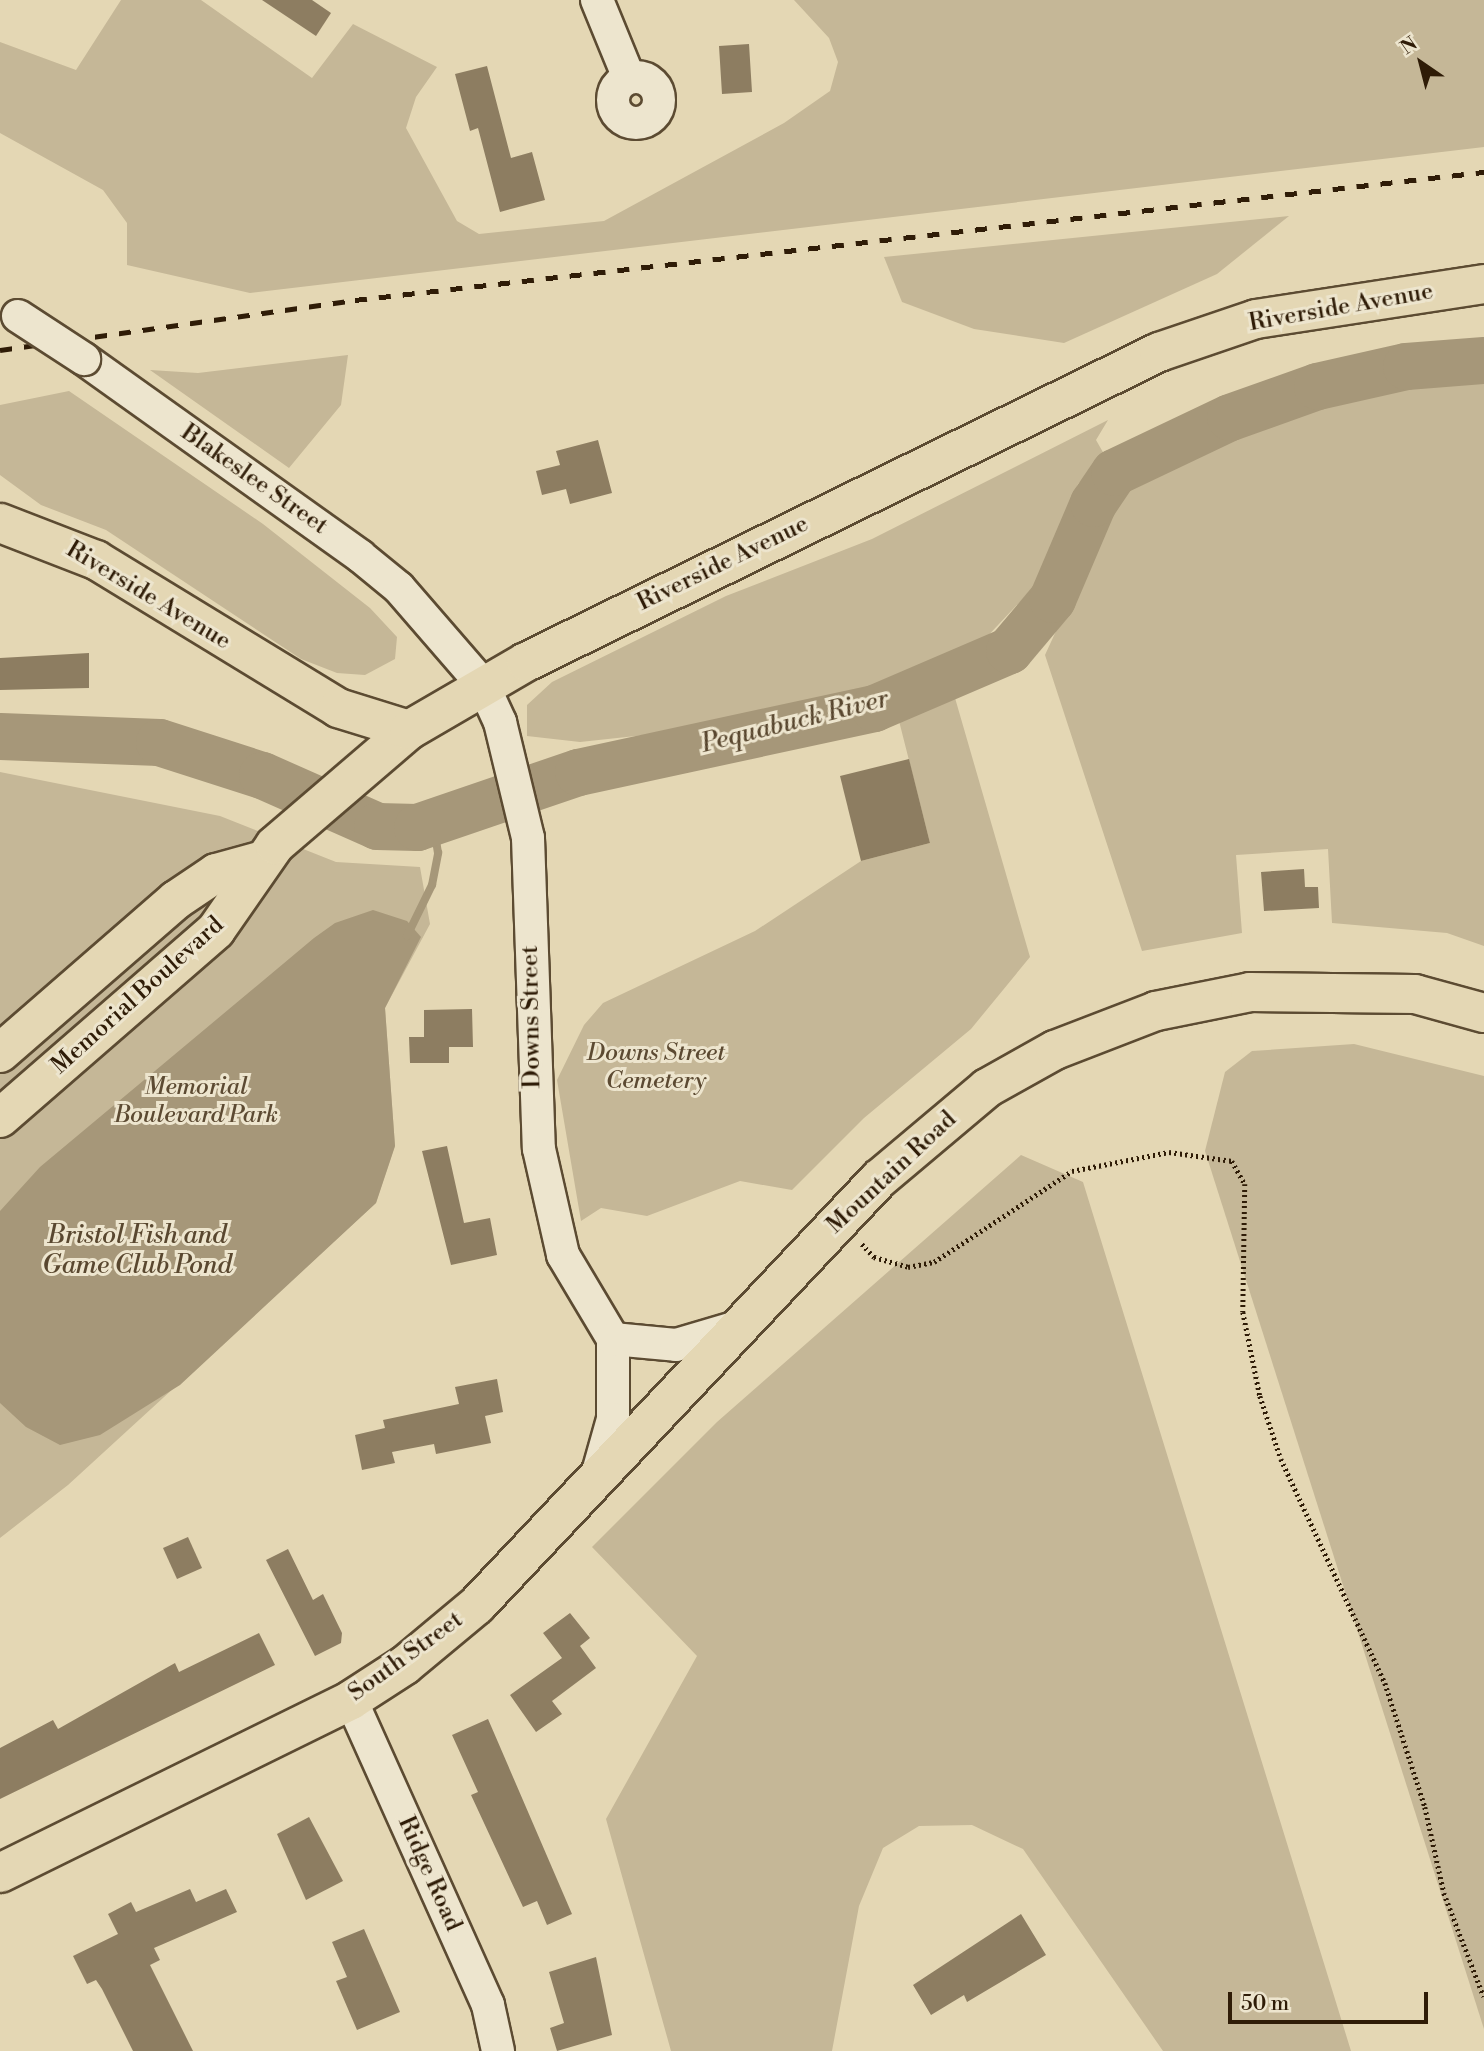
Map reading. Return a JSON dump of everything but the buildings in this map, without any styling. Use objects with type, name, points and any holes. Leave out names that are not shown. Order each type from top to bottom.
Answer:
[{"type":"main road","name":"Riverside Avenue","points":[[0,523],[96,560],[338,708],[409,730],[483,685],[1159,352],[1256,319],[1484,284]]},
{"type":"main road","name":"Memorial Boulevard","points":[[0,1053],[176,900],[216,873],[267,853],[409,730]]},
{"type":"main road","name":"Memorial Boulevard","points":[[0,1118],[216,930],[246,895],[267,853]]},
{"type":"main road","name":"Mountain Road","points":[[675,1395],[838,1222],[933,1129],[987,1088],[1055,1050],[1156,1011],[1250,992],[1322,988],[1415,994],[1484,1013]]},
{"type":"main road","name":"South Street","points":[[0,1873],[352,1700],[477,1605],[675,1395]]},
{"type":"street","points":[[597,0],[629,78]]},
{"type":"street","name":"Blakeslee Street","points":[[9,310],[84,359],[360,556],[398,588],[483,685]]},
{"type":"street","name":"Downs Street","points":[[483,685],[506,746],[528,838],[539,1149],[563,1255],[613,1339]]},
{"type":"street","points":[[596,1479],[613,1419],[613,1339],[676,1345],[740,1326]]},
{"type":"street","name":"Ridge Road","points":[[352,1700],[488,2005],[498,2051]]},
{"type":"path","points":[[838,1222],[874,1256],[908,1267],[934,1262],[1072,1171],[1169,1152],[1232,1161],[1245,1184],[1243,1312],[1260,1396],[1281,1460],[1385,1683],[1425,1807],[1444,1893],[1484,1997]]},
{"type":"green space","points":[[121,0],[201,0],[312,78],[353,24],[437,67],[416,97],[406,128],[457,221],[479,234],[604,221],[784,123],[830,91],[838,62],[829,38],[794,0],[1484,0],[1484,147],[250,293],[127,265],[127,223],[103,190],[0,133],[0,42],[76,70]]},
{"type":"green space","points":[[1289,216],[1217,274],[1064,343],[974,329],[902,302],[884,257]]},
{"type":"green space","points":[[348,355],[341,405],[289,468],[150,370],[198,373]]},
{"type":"green space","points":[[1484,377],[1484,946],[1447,933],[1332,923],[1328,849],[1236,855],[1242,933],[1142,951],[1045,655],[1115,503],[1144,470],[1241,426],[1411,384]]},
{"type":"green space","points":[[69,391],[263,524],[370,608],[397,637],[395,659],[365,675],[337,673],[301,659],[106,530],[41,505],[0,475],[0,405]]},
{"type":"green space","points":[[1108,420],[1096,440],[1104,454],[1078,484],[1032,589],[983,641],[870,696],[645,735],[580,742],[527,736],[527,705],[552,682],[726,596],[872,539]]},
{"type":"green space","name":"Downs Street Cemetery","points":[[953,691],[1030,957],[971,1029],[864,1118],[792,1190],[740,1181],[647,1216],[601,1208],[581,1221],[557,1080],[584,1025],[603,1003],[755,931],[861,861],[930,843],[897,713]]},
{"type":"green space","name":"Memorial Boulevard Park","points":[[0,772],[220,816],[336,862],[420,867],[430,924],[385,1008],[395,1146],[376,1203],[68,1485],[0,1538]]},
{"type":"green space","points":[[1354,1044],[1484,1076],[1484,2029],[1205,1151],[1225,1072],[1252,1051]]},
{"type":"green space","points":[[1021,1155],[1083,1182],[1351,2051],[1163,2051],[1023,1849],[972,1825],[919,1826],[883,1848],[859,1906],[832,2051],[671,2051],[606,1819],[697,1656],[592,1547],[717,1422]]},
{"type":"water","name":"Bristol Fish and Game Club Pond","points":[[373,910],[407,921],[421,937],[385,1008],[395,1146],[376,1203],[180,1385],[100,1435],[60,1445],[26,1427],[0,1403],[0,1211],[40,1167],[314,938],[335,923]]},
{"type":"waterway","name":"Pequabuck River","points":[[0,736],[159,742],[262,775],[377,826],[417,827],[578,772],[874,708],[1009,650],[1052,599],[1093,503],[1114,472],[1230,417],[1317,386],[1406,366],[1484,360]]},
{"type":"waterway","points":[[407,936],[432,885],[438,853],[433,821]]},
{"type":"railway","points":[[0,350],[355,300],[1484,172]]}]
